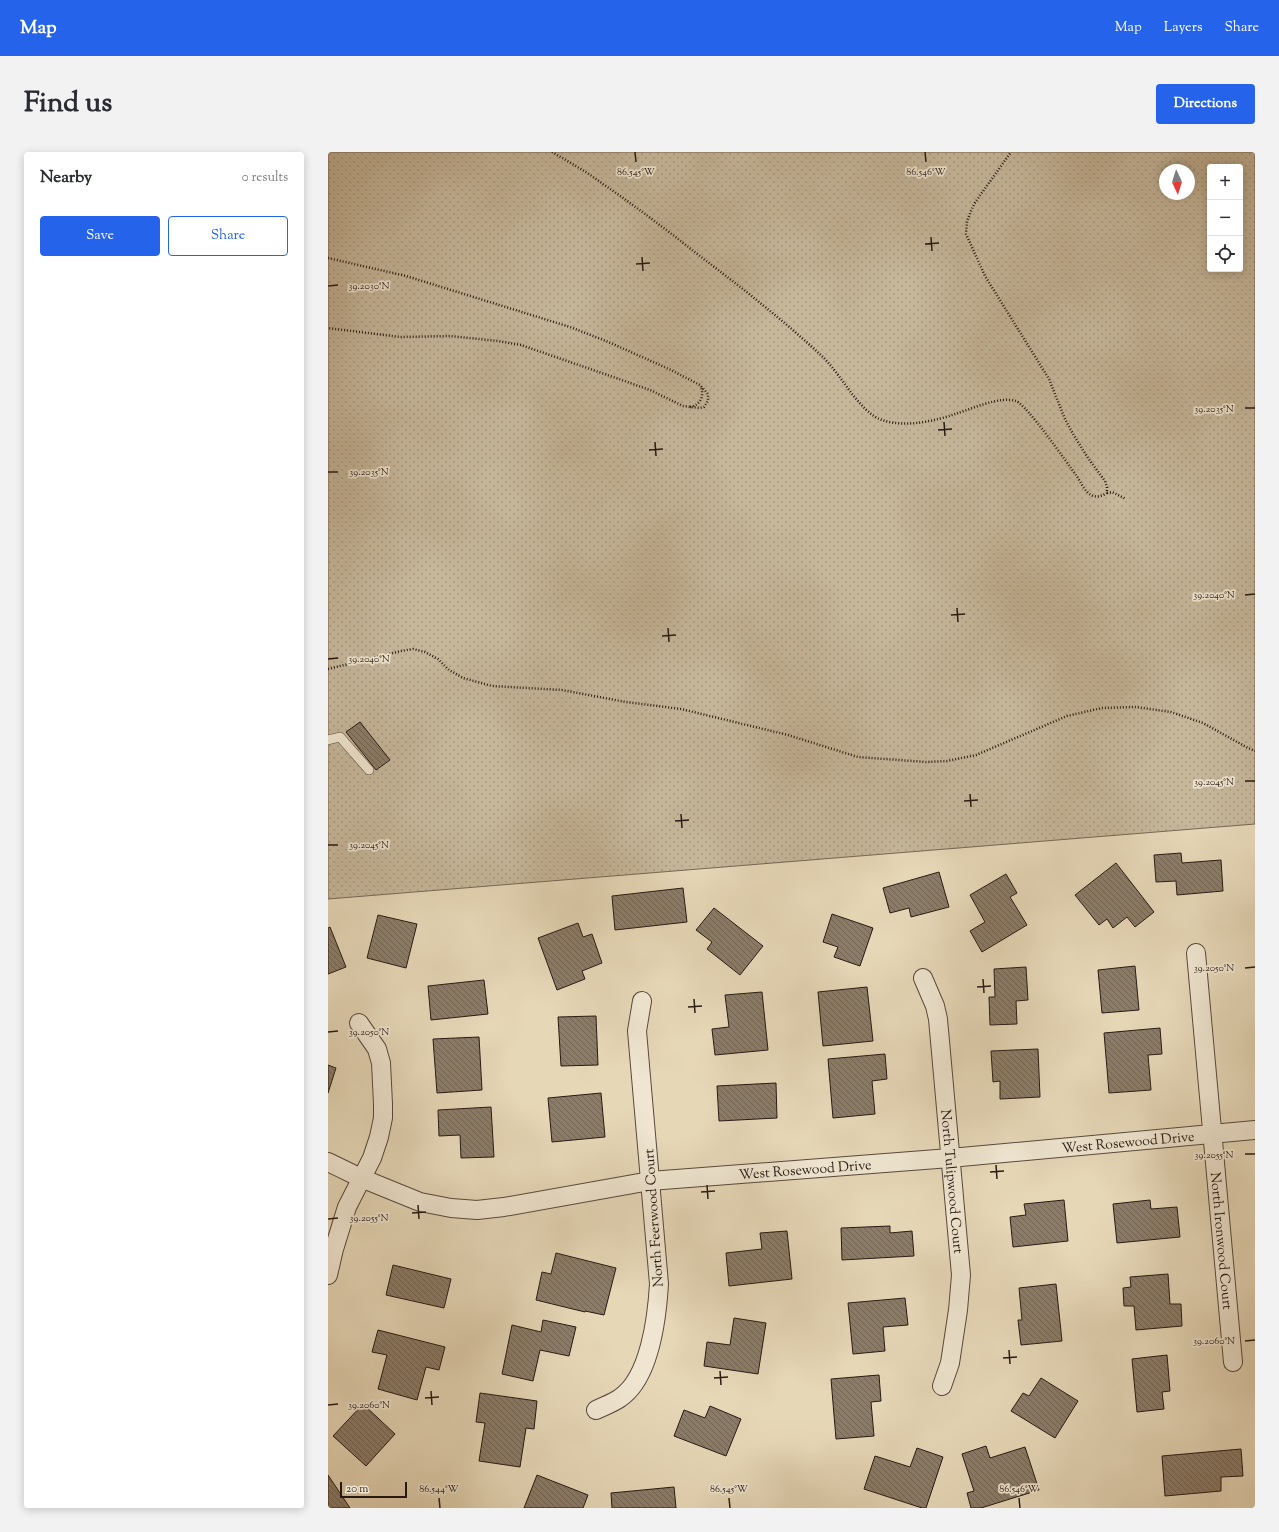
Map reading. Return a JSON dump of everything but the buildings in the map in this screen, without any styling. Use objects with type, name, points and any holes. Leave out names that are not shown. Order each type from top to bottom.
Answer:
[{"type":"street","name":"North Ironwood Court","points":[[1196,953],[1233,1362]]},
{"type":"street","name":"North Tulipwood Court","points":[[923,978],[935,1006],[938,1019],[961,1275],[958,1310],[950,1363],[942,1386]]},
{"type":"street","name":"North Feerwood Court","points":[[596,1410],[621,1397],[631,1388],[639,1375],[651,1341],[658,1310],[659,1284],[637,1030],[642,1001]]},
{"type":"street","points":[[328,1275],[334,1249],[347,1208],[372,1158],[379,1137],[384,1104],[380,1063],[377,1049],[360,1023]]},
{"type":"street","name":"West Rosewood Drive","points":[[328,1162],[361,1178],[420,1202],[450,1208],[477,1210],[504,1207],[650,1181],[950,1158],[1255,1130]]},
{"type":"lane","points":[[328,740],[340,737],[369,770]]},
{"type":"path","points":[[552,152],[627,200],[772,313],[823,357],[864,409],[880,420],[902,424],[937,420],[1001,400],[1016,401],[1026,410],[1062,455],[1089,494],[1097,497],[1107,492],[1112,492],[1126,499]]},
{"type":"path","points":[[1011,152],[974,204],[967,221],[966,234],[985,276],[1048,379],[1073,434],[1105,481],[1107,492]]},
{"type":"path","points":[[328,258],[406,276],[570,327],[669,369],[700,385],[708,394],[708,401],[700,408],[687,407],[650,390],[521,346],[474,338],[450,336],[400,337],[328,328]]},
{"type":"path","points":[[687,407],[701,402],[702,391],[700,385]]},
{"type":"path","points":[[328,668],[413,649],[425,652],[438,659],[449,670],[463,678],[492,686],[562,690],[626,702],[681,709],[788,735],[858,757],[926,762],[947,761],[976,755],[1067,716],[1102,708],[1136,707],[1171,712],[1203,723],[1255,751]]},
{"type":"shaded area","points":[[328,152],[1255,152],[1255,824],[328,899]]}]
